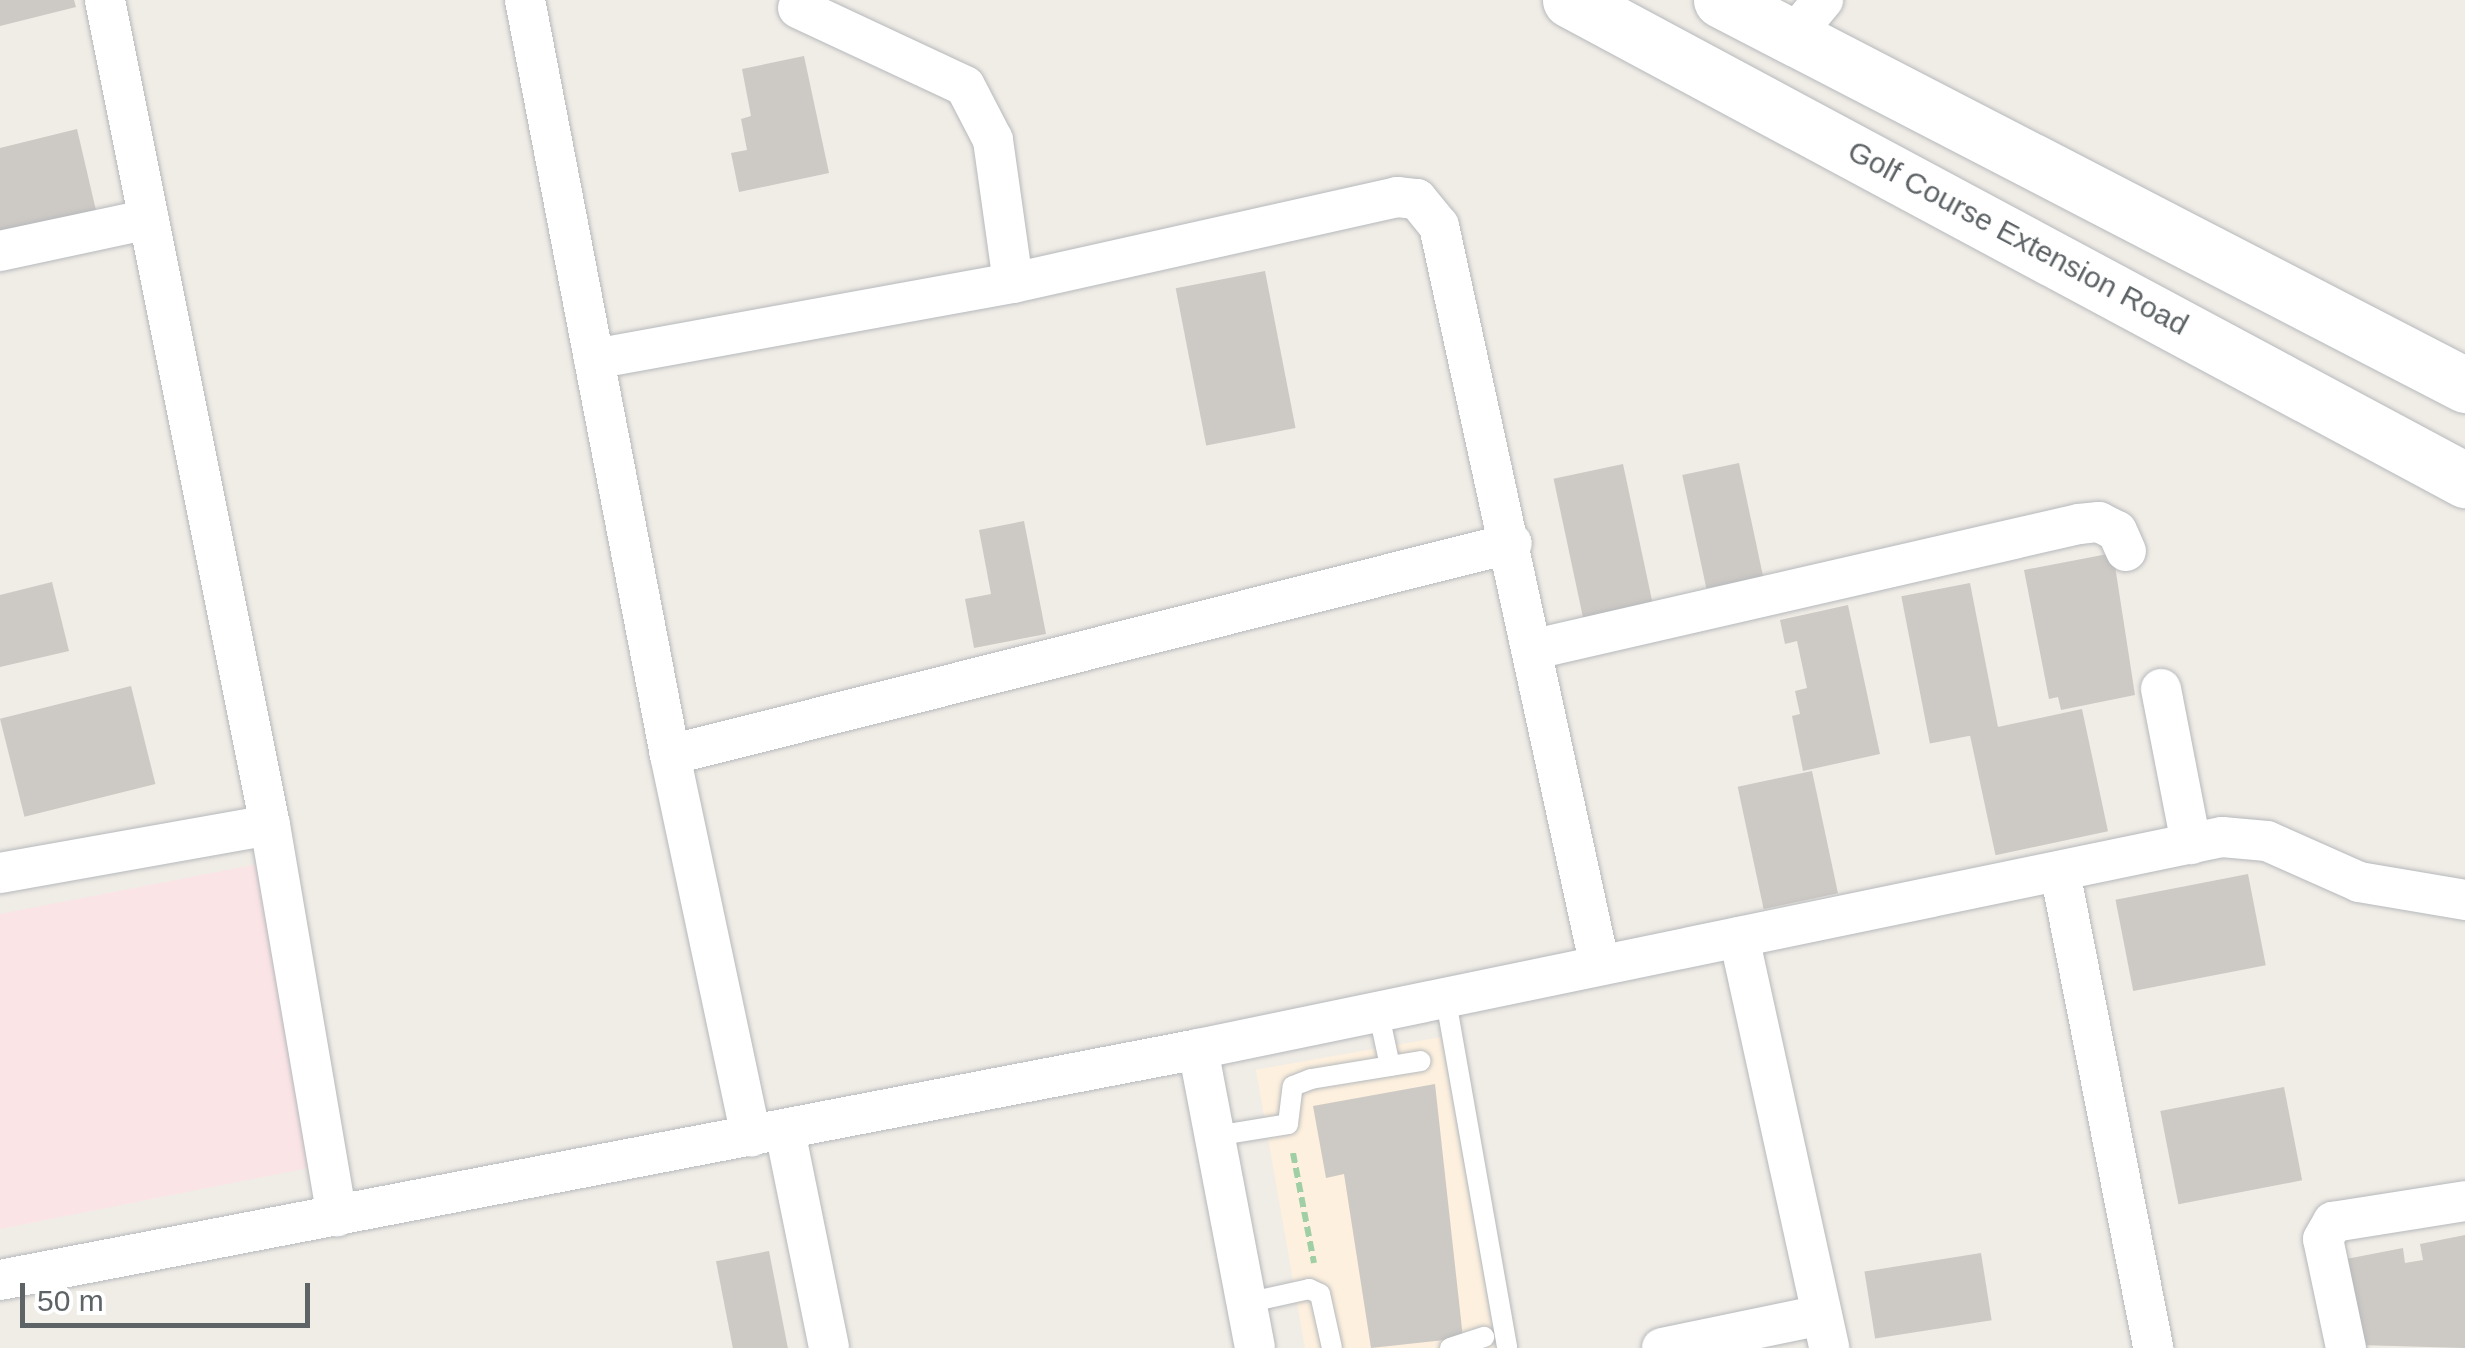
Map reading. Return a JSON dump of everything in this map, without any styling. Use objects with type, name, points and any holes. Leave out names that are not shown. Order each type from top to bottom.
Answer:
[{"type":"main road","name":"Golf Course Extension Road","points":[[1570,0],[2465,480]]},
{"type":"main road","points":[[1720,0],[1808,18],[2267,288],[2465,385]]},
{"type":"street","points":[[105,0],[270,825],[337,1216]]},
{"type":"street","points":[[526,0],[670,755],[768,1134],[830,1348]]},
{"type":"street","points":[[798,8],[965,86],[992,140],[1012,283]]},
{"type":"street","points":[[594,359],[1012,283],[1397,197],[1417,200],[1439,226],[1535,649],[1599,962]]},
{"type":"street","points":[[0,251],[149,219]]},
{"type":"street","points":[[1535,649],[2079,524],[2098,522],[2118,530],[2126,551]]},
{"type":"street","points":[[670,755],[1512,544]]},
{"type":"street","points":[[2161,689],[2191,844]]},
{"type":"street","points":[[0,873],[270,825]]},
{"type":"street","points":[[0,1280],[1198,1049],[1599,962],[2222,837],[2267,841],[2359,882],[2465,900]]},
{"type":"street","points":[[2060,872],[2153,1348]]},
{"type":"street","points":[[1662,1348],[1826,1331],[1738,937]]},
{"type":"street","points":[[1198,1049],[1255,1348]]},
{"type":"street","points":[[2346,1348],[2323,1239],[2333,1222],[2465,1201]]},
{"type":"lane","points":[[1445,995],[1507,1348]]},
{"type":"lane","points":[[1378,1010],[1390,1066]]},
{"type":"lane","points":[[1215,1136],[1288,1124],[1293,1086],[1421,1062]]},
{"type":"lane","points":[[1246,1303],[1310,1289],[1320,1294],[1332,1348]]},
{"type":"lane","points":[[1450,1348],[1479,1343]]},
{"type":"path","points":[[1288,1124],[1320,1294]]},
{"type":"shaded area","points":[[258,864],[318,1166],[0,1229],[0,914]]},
{"type":"shaded area","points":[[1441,1037],[1496,1348],[1305,1348],[1256,1070]]},
{"type":"building","points":[[0,0],[74,0],[76,7],[0,26]]},
{"type":"building","points":[[804,56],[829,173],[739,192],[731,153],[747,150],[741,119],[751,116],[742,69]]},
{"type":"building","points":[[77,129],[98,219],[0,242],[0,148]]},
{"type":"building","points":[[1265,271],[1296,428],[1206,445],[1176,288]]},
{"type":"building","points":[[1739,463],[1763,576],[1706,589],[1682,475]]},
{"type":"building","points":[[1623,464],[1653,603],[1583,618],[1554,479]]},
{"type":"building","points":[[1024,521],[1046,634],[974,648],[965,599],[991,594],[979,530]]},
{"type":"building","points":[[2113,553],[2135,695],[2061,710],[2058,697],[2049,699],[2024,570]]},
{"type":"building","points":[[52,582],[69,651],[0,667],[0,595]]},
{"type":"building","points":[[1970,583],[1999,730],[1930,744],[1901,596]]},
{"type":"building","points":[[1848,605],[1880,754],[1803,771],[1792,716],[1800,714],[1795,691],[1807,688],[1797,641],[1785,644],[1780,620]]},
{"type":"building","points":[[131,686],[155,784],[24,817],[0,719]]},
{"type":"building","points":[[2082,709],[2108,831],[1996,855],[1970,733]]},
{"type":"building","points":[[1812,771],[1838,893],[1764,909],[1738,787]]},
{"type":"building","points":[[2248,874],[2266,965],[2133,991],[2115,900]]},
{"type":"building","points":[[1435,1084],[1463,1338],[1371,1348],[1344,1174],[1326,1178],[1313,1106]]},
{"type":"building","points":[[2284,1087],[2302,1180],[2178,1204],[2160,1111]]},
{"type":"building","points":[[2465,1235],[2465,1348],[2358,1345],[2341,1260],[2403,1248],[2405,1263],[2423,1260],[2420,1244]]},
{"type":"building","points":[[769,1251],[788,1348],[733,1348],[716,1261]]},
{"type":"building","points":[[1981,1253],[1992,1320],[1875,1339],[1864,1271]]}]
